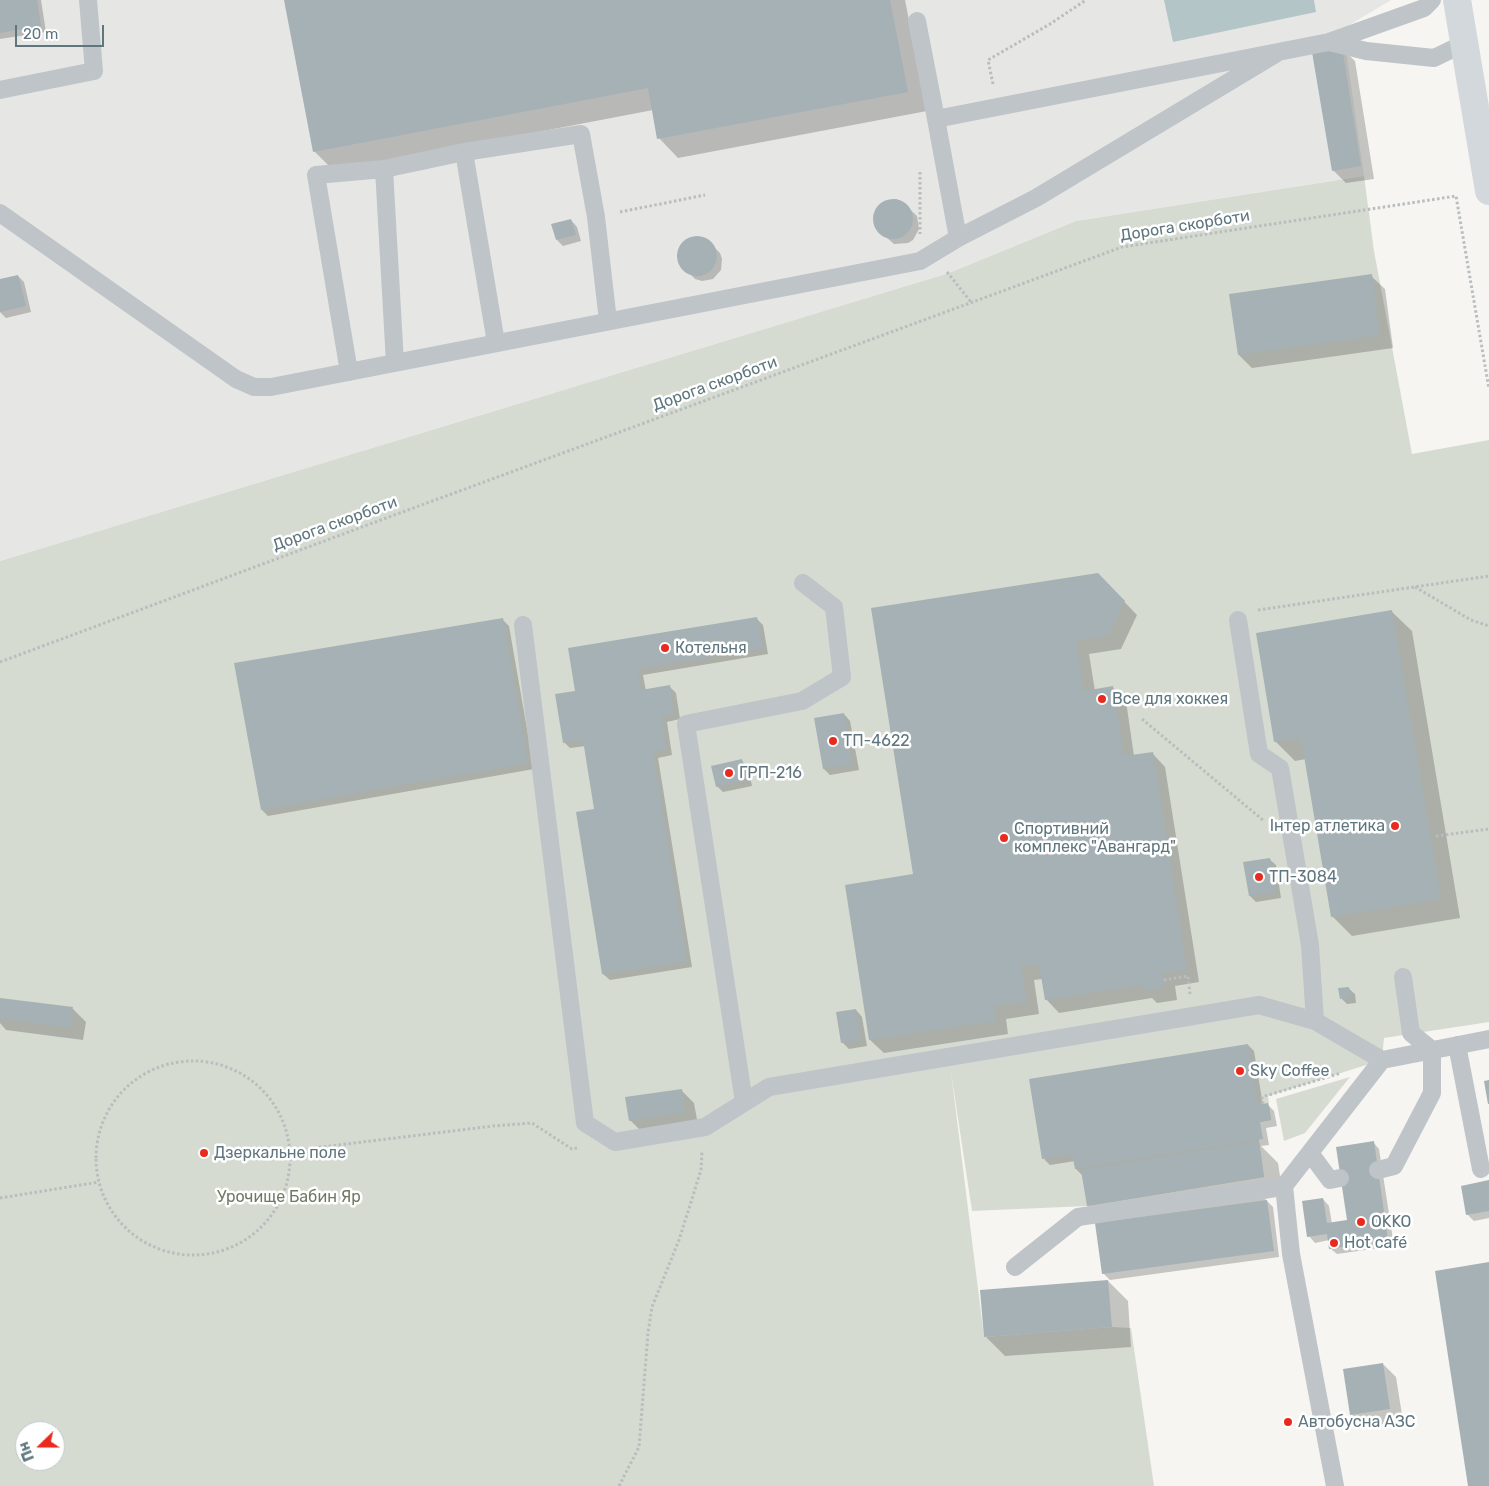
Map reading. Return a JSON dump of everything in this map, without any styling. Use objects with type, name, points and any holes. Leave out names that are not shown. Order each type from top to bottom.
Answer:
[{"type":"main road","points":[[1458,0],[1489,192]]},
{"type":"lane","points":[[0,90],[94,71],[88,0]]},
{"type":"lane","points":[[936,119],[1329,42],[1424,8],[1432,0]]},
{"type":"lane","points":[[917,21],[958,238]]},
{"type":"lane","points":[[1329,42],[1366,51],[1434,58],[1465,43]]},
{"type":"lane","points":[[0,213],[236,379],[254,387],[271,387],[920,260],[1036,198],[1277,53]]},
{"type":"lane","points":[[349,372],[316,175],[384,169],[464,152],[581,134],[596,217],[608,321]]},
{"type":"lane","points":[[464,152],[496,343]]},
{"type":"lane","points":[[384,169],[395,363]]},
{"type":"lane","points":[[744,1102],[686,724],[802,701],[842,677],[834,607],[803,583]]},
{"type":"lane","points":[[1238,620],[1259,754],[1280,768],[1310,945],[1315,1022]]},
{"type":"lane","points":[[523,625],[585,1123],[615,1142],[705,1127],[769,1087],[1259,1005],[1315,1022],[1382,1060]]},
{"type":"lane","points":[[1403,977],[1411,1033],[1432,1050]]},
{"type":"lane","points":[[1335,1486],[1291,1254],[1284,1186],[1382,1060],[1489,1039]]},
{"type":"lane","points":[[1457,1045],[1481,1169]]},
{"type":"lane","points":[[1378,1170],[1394,1166],[1432,1093],[1432,1050]]},
{"type":"lane","points":[[1310,1152],[1330,1180],[1340,1178]]},
{"type":"lane","points":[[1015,1267],[1078,1217],[1284,1186]]},
{"type":"path","points":[[997,107],[988,60],[1050,24],[1086,0]]},
{"type":"path","points":[[920,166],[920,260],[949,273],[971,302]]},
{"type":"path","points":[[596,217],[705,195]]},
{"type":"path","name":"Дорога скорботи","points":[[0,662],[1122,247],[1456,196],[1489,389]]},
{"type":"path","points":[[1238,620],[1252,611],[1489,576]]},
{"type":"path","points":[[1414,587],[1471,620],[1489,626]]},
{"type":"path","points":[[1142,718],[1293,846]]},
{"type":"path","points":[[1436,836],[1489,829]]},
{"type":"path","points":[[1164,980],[1188,976],[1194,1016]]},
{"type":"path","points":[[194,1060],[216,1063],[237,1071],[255,1082],[269,1098],[280,1116],[288,1136],[289,1151],[288,1179],[281,1199],[270,1217],[255,1232],[243,1240],[218,1252],[196,1255],[175,1253],[155,1247],[136,1236],[119,1221],[107,1202],[99,1182],[96,1160],[98,1138],[104,1116],[116,1097],[132,1082],[150,1070],[172,1063],[194,1060]]},
{"type":"path","points":[[1263,1104],[1262,1097],[1382,1060]]},
{"type":"path","points":[[289,1151],[532,1123],[572,1149],[615,1142]]},
{"type":"path","points":[[619,1486],[639,1447],[648,1333],[652,1307],[679,1240],[701,1170],[705,1127]]},
{"type":"path","points":[[0,1198],[99,1182]]},
{"type":"shaded area","points":[[0,0],[1391,0],[1343,29],[1364,176],[1076,221],[949,273],[0,561]]},
{"type":"shaded area","points":[[1164,0],[1314,0],[1316,12],[1173,42]]},
{"type":"green space","name":"Урочище Бабин Яр","points":[[1364,176],[1374,251],[1412,454],[1489,440],[1489,1022],[1384,1038],[1382,1060],[1268,1096],[1271,1120],[1260,1122],[1259,1141],[1264,1177],[1087,1206],[972,1211],[951,1072],[984,1337],[1112,1327],[1131,1328],[1154,1486],[0,1486],[0,561],[949,273],[1076,221]]},
{"type":"green space","points":[[1350,1077],[1305,1133],[1284,1141],[1276,1099]]},
{"type":"building","points":[[0,0],[37,0],[41,26],[0,33]]},
{"type":"building","points":[[284,0],[890,0],[908,92],[657,139],[648,88],[313,152]]},
{"type":"building","points":[[1342,47],[1361,166],[1332,171],[1312,52]]},
{"type":"building","points":[[897,199],[904,202],[910,208],[913,219],[912,227],[904,236],[897,239],[889,239],[882,236],[874,227],[873,215],[876,208],[885,200]]},
{"type":"building","points":[[571,219],[576,235],[556,240],[551,224]]},
{"type":"building","points":[[697,236],[711,242],[717,256],[711,270],[697,276],[683,270],[677,256],[683,242]]},
{"type":"building","points":[[1372,274],[1380,335],[1238,355],[1229,294]]},
{"type":"building","points":[[18,275],[26,306],[0,312],[0,279]]},
{"type":"building","points":[[1098,573],[1125,601],[1108,636],[1076,641],[1084,691],[1113,686],[1124,756],[1153,752],[1187,969],[1162,973],[1164,987],[1143,991],[1142,985],[1045,1000],[1039,964],[1021,967],[1027,1001],[994,1006],[996,1021],[869,1040],[845,885],[913,874],[871,608]]},
{"type":"building","points":[[1392,610],[1441,899],[1331,917],[1301,738],[1274,742],[1256,633]]},
{"type":"building","points":[[757,617],[763,648],[638,669],[641,690],[670,685],[674,713],[661,716],[666,749],[653,752],[687,961],[602,974],[576,812],[594,809],[583,740],[563,743],[555,694],[575,691],[568,648]]},
{"type":"building","points":[[503,618],[528,763],[261,810],[234,663]]},
{"type":"building","name":"ТП-4622","points":[[844,713],[853,764],[823,769],[814,718]]},
{"type":"building","name":"ГРП-216","points":[[742,759],[747,780],[716,787],[711,766]]},
{"type":"building","name":"ТП-3084","points":[[1270,858],[1276,892],[1249,896],[1243,862]]},
{"type":"building","points":[[1349,987],[1351,997],[1340,999],[1338,988]]},
{"type":"building","points":[[0,998],[73,1007],[70,1028],[0,1018]]},
{"type":"building","points":[[856,1009],[861,1040],[841,1043],[836,1012]]},
{"type":"building","points":[[1248,1044],[1258,1105],[1268,1103],[1271,1120],[1260,1122],[1263,1139],[1075,1169],[1072,1154],[1042,1159],[1029,1079]]},
{"type":"building","points":[[1489,1080],[1489,1104],[1488,1104],[1484,1081]]},
{"type":"building","points":[[682,1089],[685,1112],[629,1121],[625,1097]]},
{"type":"building","points":[[1259,1141],[1264,1177],[1087,1206],[1081,1170]]},
{"type":"building","points":[[1374,1141],[1388,1240],[1329,1249],[1327,1234],[1307,1237],[1302,1201],[1323,1198],[1327,1223],[1347,1220],[1336,1147]]},
{"type":"building","points":[[1489,1180],[1489,1211],[1466,1215],[1461,1186]]},
{"type":"building","points":[[1267,1200],[1274,1251],[1102,1274],[1095,1223]]},
{"type":"building","points":[[1489,1262],[1489,1486],[1468,1486],[1435,1271]]},
{"type":"building","points":[[1108,1280],[1112,1327],[984,1337],[980,1290]]},
{"type":"building","points":[[1383,1363],[1390,1409],[1350,1415],[1343,1369]]},
{"type":"place","name":"Котельня","points":[[665,648]]},
{"type":"place","name":"Все для хоккея","points":[[1102,699]]},
{"type":"place","name":"ТП-4622","points":[[833,741]]},
{"type":"place","name":"ГРП-216","points":[[729,773]]},
{"type":"place","name":"Інтер атлетика","points":[[1395,826]]},
{"type":"place","name":"Спортивний комплекс \"Авангард\"","points":[[1004,838]]},
{"type":"place","name":"ТП-3084","points":[[1259,877]]},
{"type":"place","name":"Sky Coffee","points":[[1240,1071]]},
{"type":"place","name":"Дзеркальне поле","points":[[204,1153]]},
{"type":"place","name":"OKKO","points":[[1361,1222]]},
{"type":"place","name":"Hot café","points":[[1334,1243]]},
{"type":"place","name":"Автобусна АЗС","points":[[1288,1422]]}]
